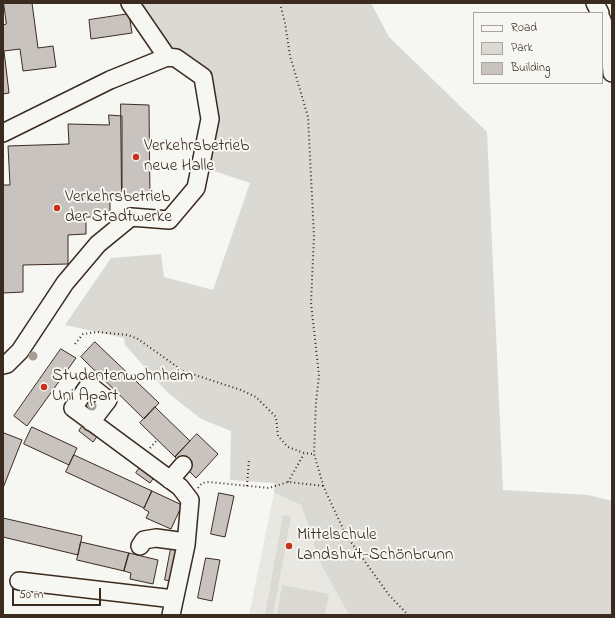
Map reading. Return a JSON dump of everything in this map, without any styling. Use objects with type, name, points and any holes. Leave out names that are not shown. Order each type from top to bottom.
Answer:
[{"type":"street","points":[[3,365],[7,364],[20,351],[65,283],[98,244],[131,217],[169,220],[196,188],[210,119],[203,77],[176,58],[164,52],[130,3]]},
{"type":"street","points":[[595,3],[600,12]]},
{"type":"street","points":[[603,23],[610,47],[612,73]]},
{"type":"street","points":[[3,133],[164,52]]},
{"type":"street","points":[[91,422],[170,480],[188,496],[190,505],[186,542],[172,607]]},
{"type":"street","points":[[170,480],[183,465]]},
{"type":"street","points":[[140,546],[144,540],[156,538],[186,542]]},
{"type":"street","points":[[19,580],[172,607]]},
{"type":"street","points":[[168,580],[167,587],[172,607]]},
{"type":"path","points":[[280,3],[285,23],[290,56],[308,117],[314,236],[310,303],[319,376],[316,402],[314,454],[324,486],[346,535],[389,595],[408,615]]},
{"type":"path","points":[[75,344],[82,334],[97,332],[128,335],[138,339],[184,371],[241,390],[256,397],[276,417],[278,436],[288,447],[304,453],[314,454]]},
{"type":"path","points":[[288,482],[304,453]]},
{"type":"path","points":[[246,486],[248,459]]},
{"type":"path","points":[[188,496],[195,492],[205,482],[269,488],[288,482],[324,486]]},
{"type":"shaded area","name":"Mittelschule Landshut-Schönbrunn","points":[[274,493],[301,505],[318,559],[349,615],[249,615]]},
{"type":"green space","points":[[139,3],[371,3],[389,37],[487,132],[503,490],[588,495],[612,501],[612,615],[349,615],[318,559],[301,505],[274,493],[274,483],[230,480],[231,431],[201,419],[168,393],[125,345],[124,338],[65,325],[111,258],[161,254],[164,277],[213,290],[250,183],[211,170],[215,120],[214,99],[205,66],[172,50]]},
{"type":"green space","points":[[283,515],[291,516],[273,615],[265,615]]},
{"type":"green space","points":[[282,585],[329,594],[325,615],[277,615]]},
{"type":"building","points":[[4,3],[32,3],[38,48],[53,46],[56,67],[23,71],[20,49],[4,51],[9,93],[3,94],[3,25],[6,24]]},
{"type":"building","points":[[129,14],[132,33],[91,39],[89,20]]},
{"type":"building","name":"Verkehrsbetrieb neue Halle","points":[[121,104],[149,105],[150,199],[122,198]]},
{"type":"building","name":"Verkehrsbetrieb der Stadtwerke","points":[[109,115],[122,116],[122,198],[110,199],[110,217],[86,217],[86,234],[68,235],[68,264],[23,265],[23,292],[3,293],[3,185],[10,185],[8,146],[69,144],[68,124],[109,125]]},
{"type":"building","points":[[95,342],[159,403],[144,419],[81,357]]},
{"type":"building","name":"Studentenwohnheim Uni Apart","points":[[61,349],[76,358],[27,426],[14,416]]},
{"type":"building","points":[[155,407],[190,441],[175,457],[140,423]]},
{"type":"building","points":[[84,424],[99,434],[93,442],[79,431]]},
{"type":"building","points":[[32,427],[77,448],[69,465],[24,444]]},
{"type":"building","name":"Studentenwohnheim Uni Apart","points":[[4,433],[22,440],[3,488],[3,435]]},
{"type":"building","points":[[197,434],[218,454],[196,478],[175,457]]},
{"type":"building","points":[[74,455],[152,491],[144,508],[66,472]]},
{"type":"building","points":[[141,466],[155,476],[150,483],[136,473]]},
{"type":"building","points":[[152,491],[182,505],[171,529],[146,518],[149,512],[144,509]]},
{"type":"building","points":[[219,493],[234,496],[225,537],[211,534]]},
{"type":"building","points":[[3,518],[82,536],[78,555],[3,537]]},
{"type":"building","points":[[81,542],[129,553],[124,571],[77,560]]},
{"type":"building","points":[[171,548],[178,549],[171,581],[165,580]]},
{"type":"building","points":[[129,553],[158,560],[153,584],[130,579],[131,573],[124,571]]},
{"type":"building","points":[[206,558],[220,560],[212,601],[198,598]]},
{"type":"place","name":"Verkehrsbetrieb neue Halle","points":[[136,157]]},
{"type":"place","name":"Verkehrsbetrieb der Stadtwerke","points":[[57,208]]},
{"type":"place","name":"Studentenwohnheim Uni Apart","points":[[44,387]]},
{"type":"place","name":"Mittelschule Landshut-Schönbrunn","points":[[289,546]]}]
